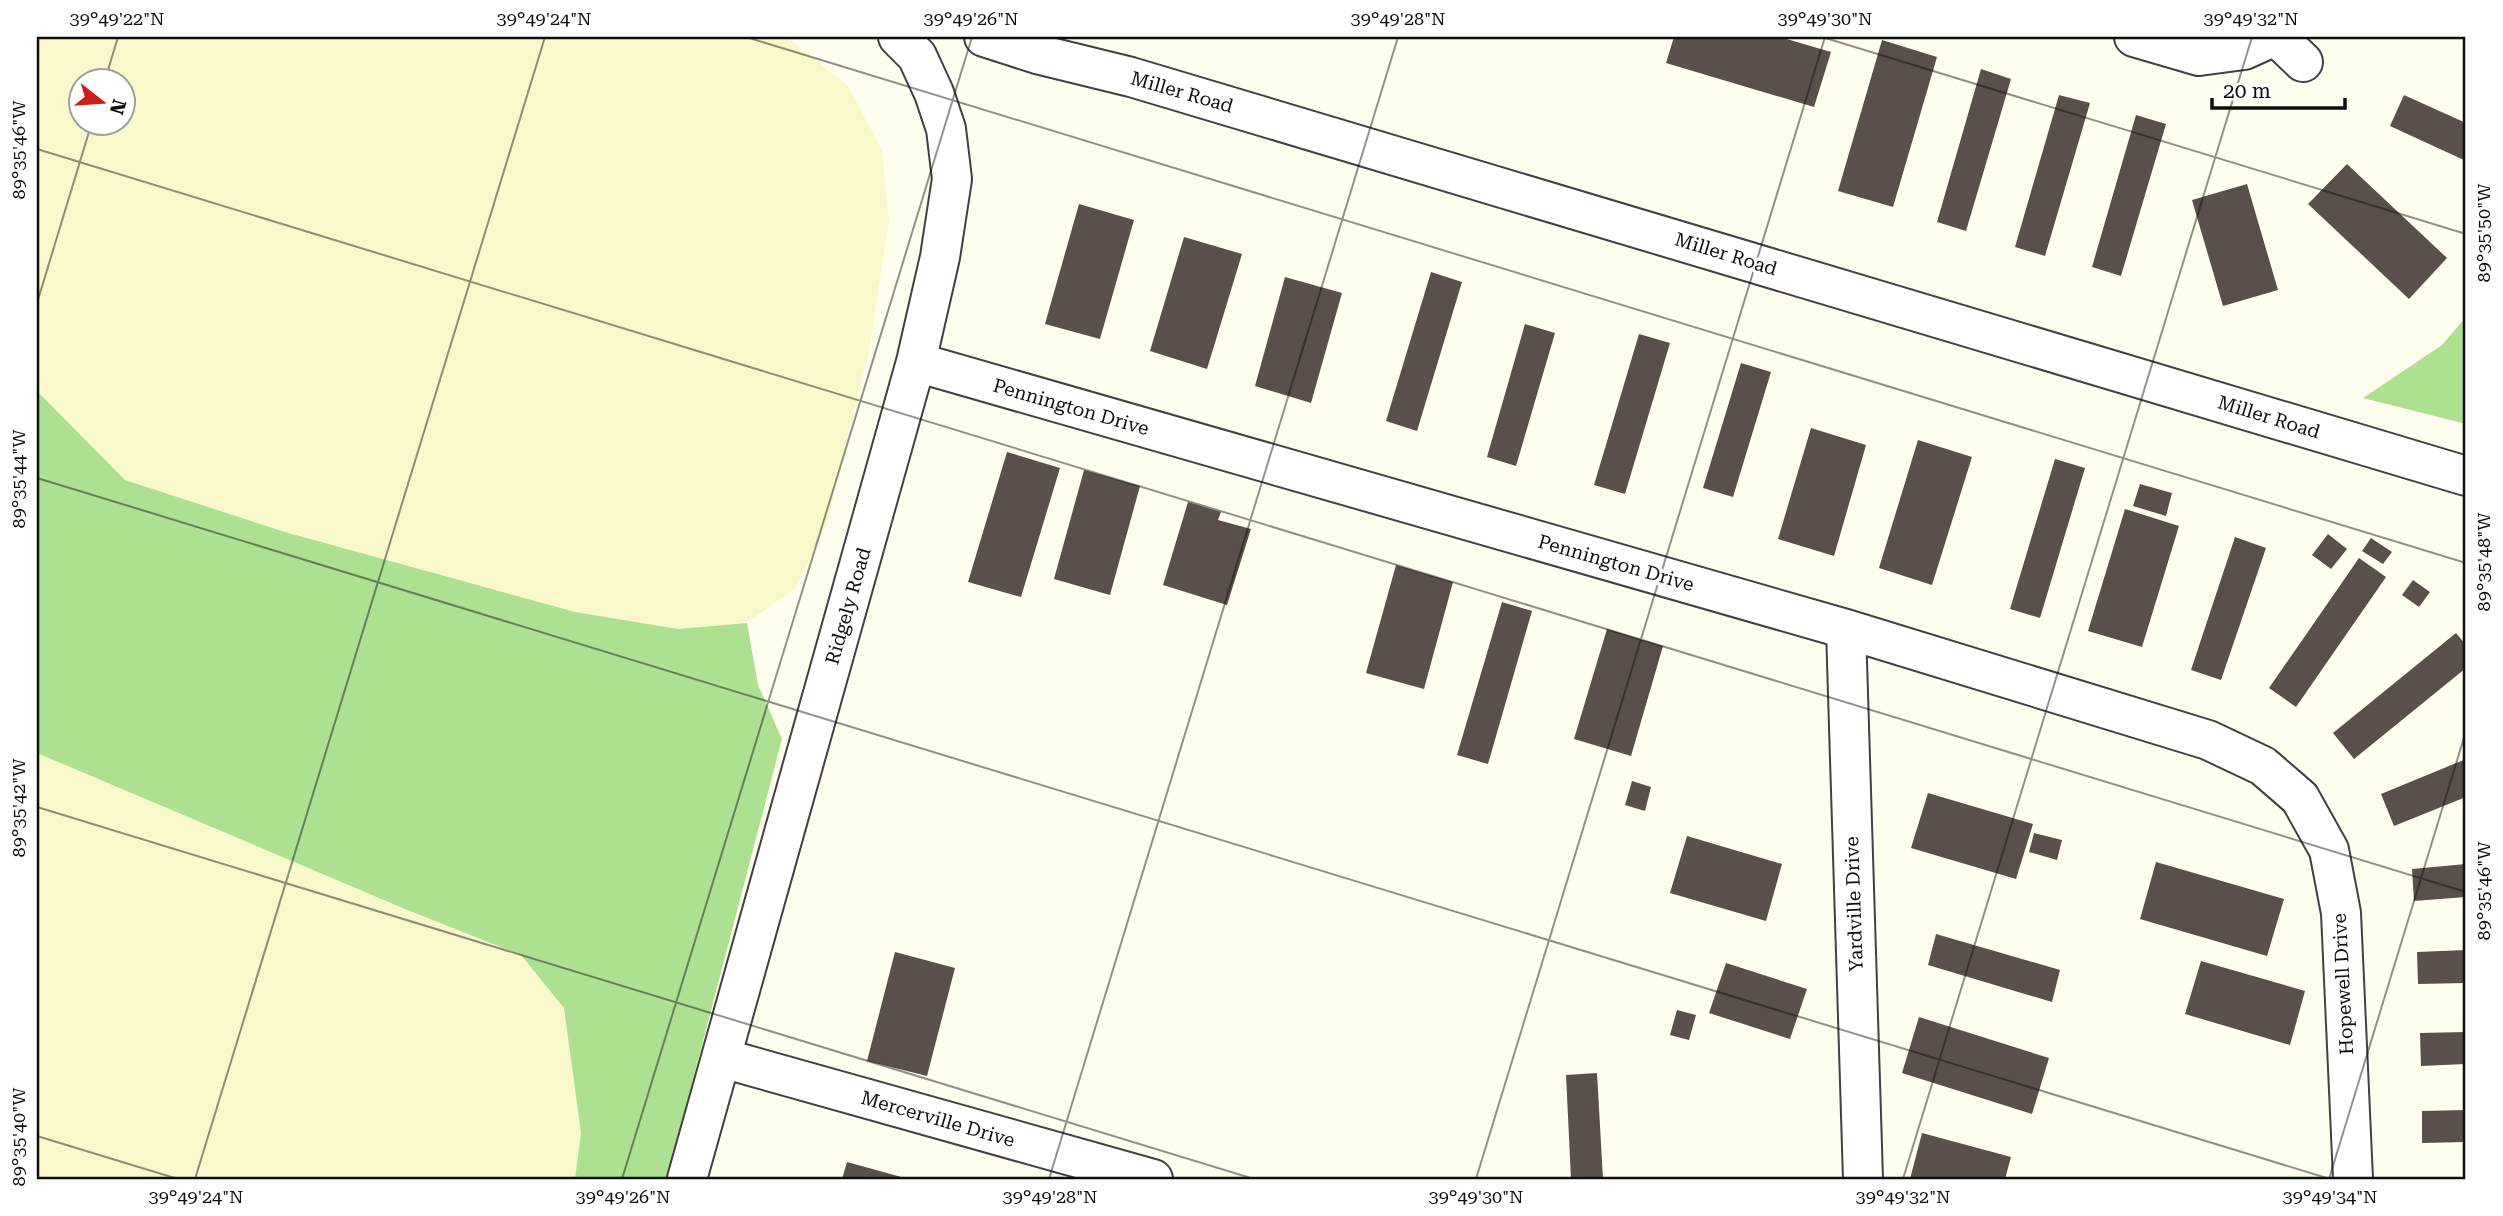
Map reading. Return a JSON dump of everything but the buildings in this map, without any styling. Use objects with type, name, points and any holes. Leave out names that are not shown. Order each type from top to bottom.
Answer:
[{"type":"street","name":"Ridgely Road","points":[[687,1179],[916,362],[940,257],[952,179],[946,129],[934,93],[916,56],[898,37]]},
{"type":"street","name":"Miller Road","points":[[984,37],[1037,54],[1131,77],[2466,477]]},
{"type":"street","points":[[2134,37],[2199,56],[2284,45]]},
{"type":"street","name":"Pennington Drive","points":[[916,362],[1846,629],[2208,740],[2263,766],[2300,798]]},
{"type":"street","name":"Yardville Drive","points":[[1846,629],[1863,1179]]},
{"type":"street","name":"Hopewell Drive","points":[[2300,798],[2329,850],[2341,913],[2353,1179]]},
{"type":"street","name":"Mercerville Drive","points":[[722,1058],[1153,1179]]},
{"type":"green space","points":[[37,37],[784,37],[848,86],[882,150],[889,222],[869,351],[827,523],[796,588],[747,623],[678,629],[575,612],[285,532],[125,480],[37,391]]},
{"type":"green space","points":[[2466,317],[2466,424],[2363,398],[2442,345]]},
{"type":"green space","points":[[37,391],[125,480],[285,532],[575,612],[678,629],[747,623],[758,685],[782,739],[667,1179],[575,1179],[581,1133],[564,1008],[521,955],[405,909],[37,753]]},
{"type":"green space","points":[[37,753],[405,909],[521,955],[564,1008],[581,1133],[575,1179],[37,1179]]}]
